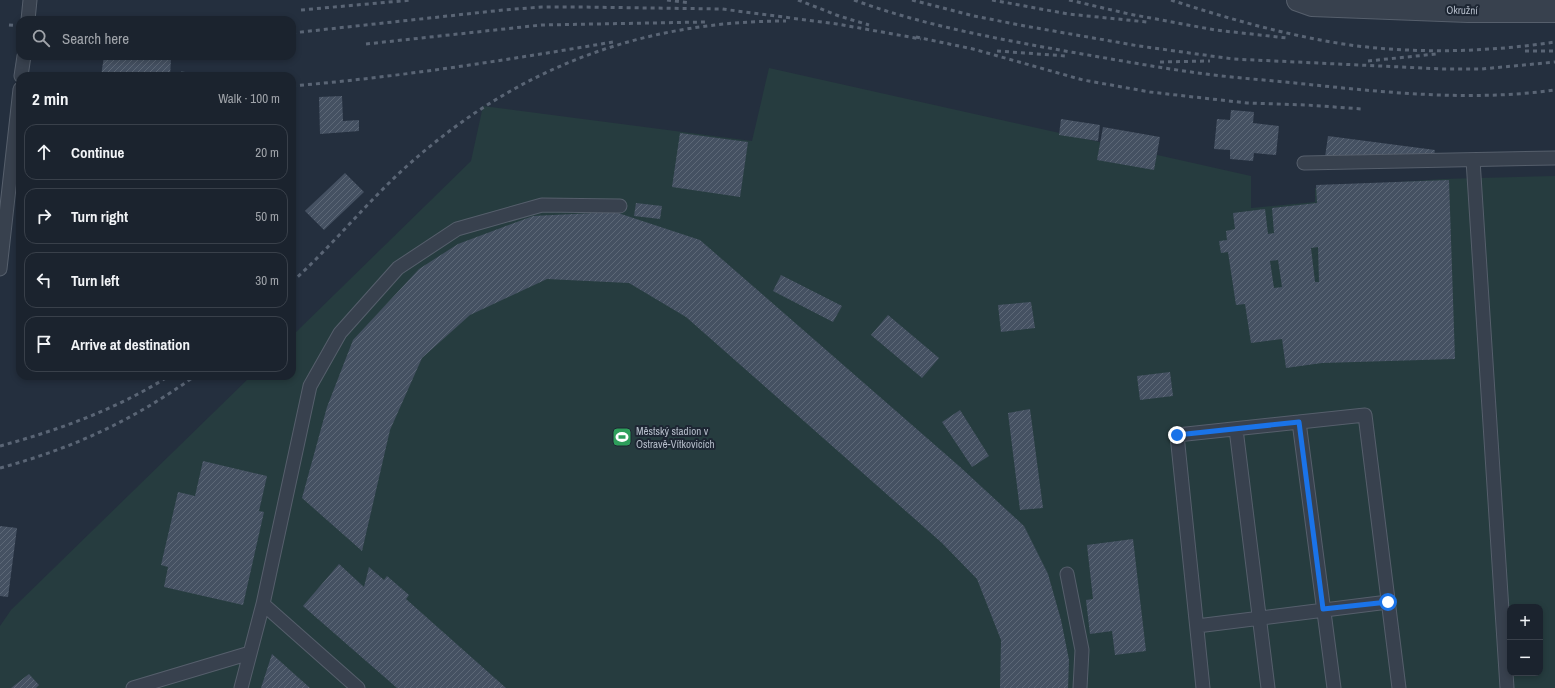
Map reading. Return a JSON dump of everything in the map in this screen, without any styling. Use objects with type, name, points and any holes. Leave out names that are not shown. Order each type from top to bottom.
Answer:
[{"type":"street","name":"Okružní","points":[[1298,0],[1312,5],[1468,6],[1555,11]]},
{"type":"lane","points":[[28,16],[30,0]]},
{"type":"lane","points":[[22,72],[23,60]]},
{"type":"lane","points":[[0,269],[16,124]]},
{"type":"lane","points":[[1304,164],[1555,158]]},
{"type":"lane","points":[[1472,160],[1507,688]]},
{"type":"lane","points":[[241,688],[263,604],[310,386],[340,333],[398,268],[457,229],[542,205],[620,206]]},
{"type":"lane","points":[[1203,688],[1177,435],[1364,415],[1399,688]]},
{"type":"lane","points":[[1299,422],[1334,688]]},
{"type":"lane","points":[[1236,429],[1268,688]]},
{"type":"lane","points":[[1067,574],[1082,650],[1080,688]]},
{"type":"lane","points":[[1197,626],[1388,602]]},
{"type":"lane","points":[[263,604],[358,688]]},
{"type":"lane","points":[[133,688],[250,653]]},
{"type":"green space","points":[[769,68],[1251,176],[1251,208],[1315,202],[1315,188],[1442,179],[1555,176],[1555,688],[0,688],[0,626],[11,610],[247,380],[296,380],[296,332],[471,161],[483,106],[752,141]]},
{"type":"building","points":[[103,60],[171,60],[170,72],[102,72]]},
{"type":"building","points":[[342,96],[343,121],[359,120],[359,131],[320,134],[319,97]]},
{"type":"building","points":[[1231,110],[1254,112],[1253,123],[1279,126],[1276,155],[1254,153],[1253,161],[1230,159],[1230,150],[1214,149],[1217,119],[1230,120]]},
{"type":"building","points":[[1061,119],[1100,125],[1098,141],[1059,135]]},
{"type":"building","points":[[1103,127],[1160,137],[1154,170],[1097,160]]},
{"type":"building","points":[[680,133],[748,142],[740,197],[672,187]]},
{"type":"building","points":[[1328,136],[1435,150],[1433,160],[1325,157]]},
{"type":"building","points":[[345,173],[364,192],[324,230],[305,211]]},
{"type":"building","points":[[1449,180],[1455,359],[1322,363],[1286,368],[1282,339],[1251,343],[1245,304],[1236,305],[1228,252],[1221,253],[1219,241],[1227,240],[1226,231],[1235,229],[1233,213],[1265,209],[1268,234],[1274,233],[1272,208],[1317,203],[1316,185]],"holes":[[[1318,247],[1319,282],[1315,282],[1311,248]],[[1278,260],[1282,287],[1274,288],[1270,261]]]},
{"type":"building","points":[[636,203],[662,206],[660,219],[634,216]]},
{"type":"building","points":[[615,212],[700,240],[959,466],[1024,526],[1048,574],[1061,620],[1069,660],[1068,688],[1000,688],[1001,640],[977,579],[942,543],[686,317],[629,283],[547,279],[470,315],[422,358],[390,430],[362,551],[302,498],[327,407],[353,340],[419,269],[458,244],[533,216]]},
{"type":"building","points":[[781,275],[842,306],[833,322],[773,291]]},
{"type":"building","points":[[1031,302],[1035,328],[1001,332],[998,305]]},
{"type":"building","points":[[888,315],[939,358],[922,378],[871,335]]},
{"type":"building","points":[[1170,372],[1173,396],[1140,400],[1137,376]]},
{"type":"building","points":[[1030,409],[1043,508],[1020,510],[1008,413]]},
{"type":"building","points":[[960,410],[989,456],[972,467],[942,422]]},
{"type":"building","points":[[203,461],[267,476],[259,511],[264,512],[243,605],[164,587],[168,567],[161,565],[178,492],[195,496]]},
{"type":"building","points":[[0,526],[17,528],[8,597],[0,596]]},
{"type":"building","points":[[1133,539],[1146,651],[1115,655],[1112,631],[1090,634],[1086,600],[1093,599],[1087,545]]},
{"type":"building","points":[[339,564],[364,587],[369,567],[384,580],[387,576],[409,595],[406,599],[506,688],[397,688],[303,606]]},
{"type":"building","points":[[272,654],[310,688],[261,688]]},
{"type":"building","points":[[29,674],[39,685],[36,688],[11,688]]},
{"type":"railway","points":[[301,10],[412,0]]},
{"type":"railway","points":[[667,0],[690,3]]},
{"type":"railway","points":[[798,0],[839,16],[869,25]]},
{"type":"railway","points":[[854,0],[906,17],[985,36],[1206,74],[1360,90],[1425,94],[1523,94],[1555,90]]},
{"type":"railway","points":[[912,0],[974,16],[1025,26],[1139,46],[1233,59],[1443,69],[1482,69],[1555,62]]},
{"type":"railway","points":[[992,0],[1068,14],[1147,22]]},
{"type":"railway","points":[[1069,0],[1129,14],[1215,30],[1287,38]]},
{"type":"railway","points":[[1171,0],[1215,14],[1282,32],[1350,45],[1375,48],[1452,51],[1504,48],[1555,42]]},
{"type":"railway","points":[[296,33],[503,10],[542,7],[579,7],[722,9],[837,24],[921,39]]},
{"type":"railway","points":[[296,278],[407,166],[448,132],[491,102],[536,77],[582,57],[630,41],[680,30],[732,23],[786,21]]},
{"type":"railway","points":[[366,44],[541,25],[705,22]]},
{"type":"railway","points":[[9,25],[16,26]]},
{"type":"railway","points":[[916,37],[973,49],[1083,80],[1150,92],[1247,103],[1362,109]]},
{"type":"railway","points":[[296,86],[373,78],[453,67],[613,42]]},
{"type":"railway","points":[[997,51],[1066,56]]},
{"type":"railway","points":[[1525,51],[1555,51]]},
{"type":"railway","points":[[1368,61],[1436,54]]},
{"type":"railway","points":[[1160,62],[1210,61]]},
{"type":"railway","points":[[0,446],[66,426],[129,399],[162,380]]},
{"type":"railway","points":[[0,468],[78,442],[102,431],[149,406],[189,380]]},
{"type":"place","name":"Městský stadion v Ostravě-Vítkovicích","points":[[622,437]]},
{"type":"route","points":[[1177,435],[1299,422],[1323,609],[1388,602]]}]
